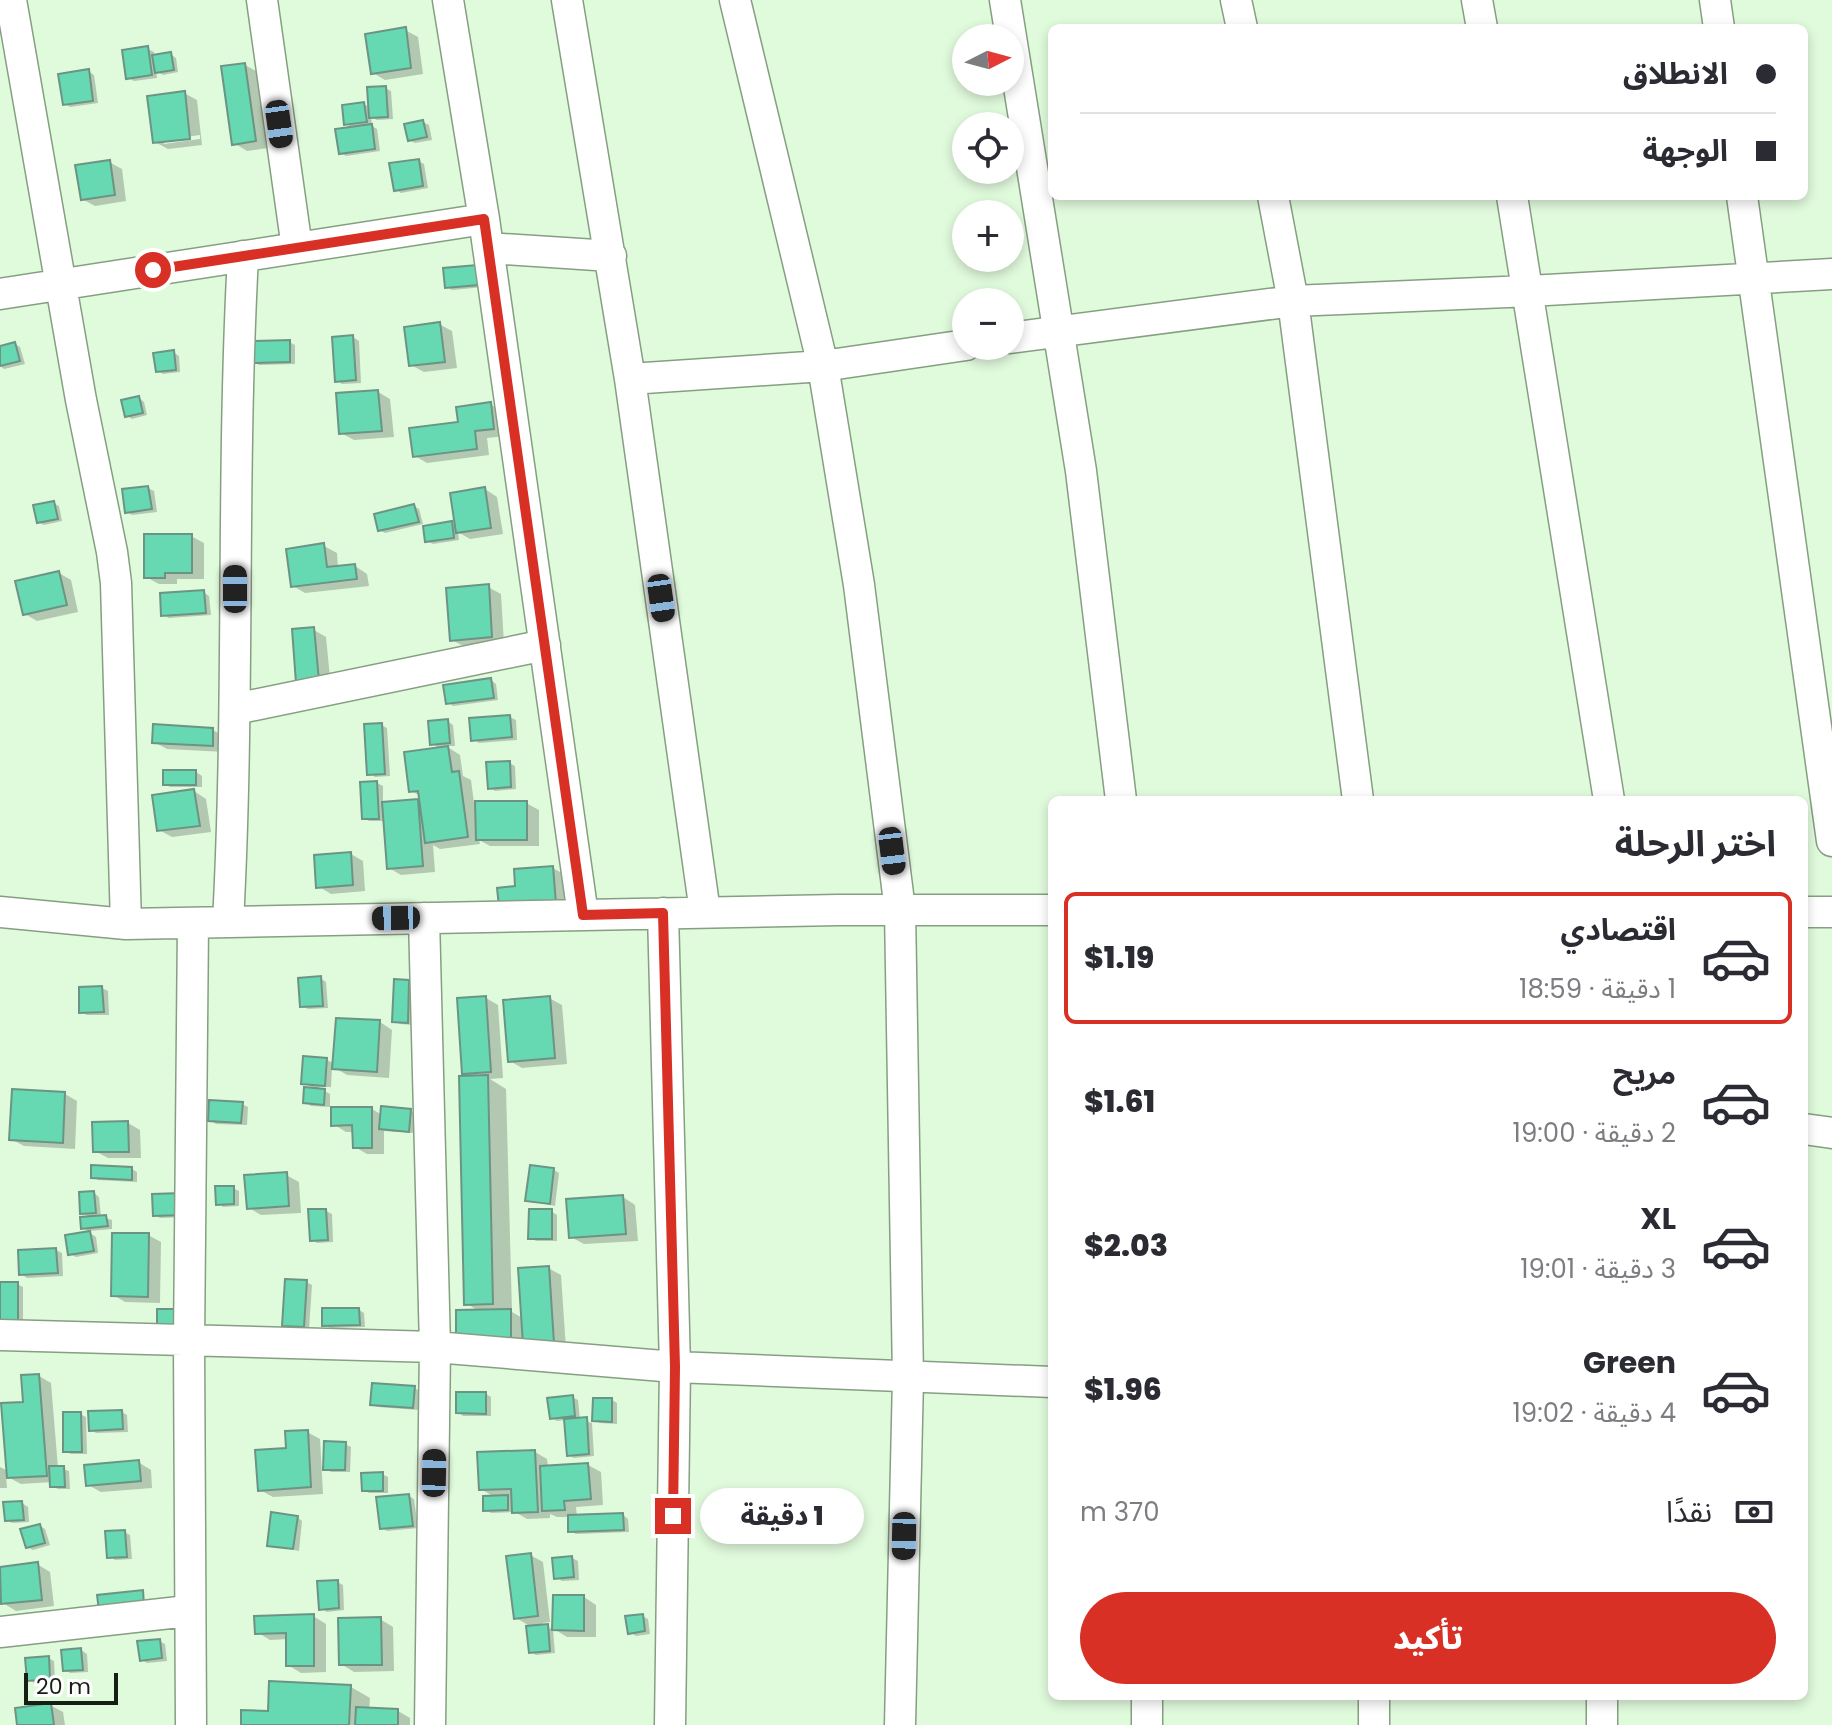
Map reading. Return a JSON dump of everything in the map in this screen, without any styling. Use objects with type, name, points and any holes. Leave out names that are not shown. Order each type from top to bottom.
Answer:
[{"type":"street","points":[[11,0],[116,583],[126,924]]},
{"type":"street","points":[[262,0],[297,248]]},
{"type":"street","points":[[448,0],[486,234],[583,915]]},
{"type":"street","points":[[567,0],[630,379],[705,912]]},
{"type":"street","points":[[735,0],[823,366],[859,585],[900,910],[908,1378],[900,1725]]},
{"type":"street","points":[[1005,0],[1081,471],[1121,796]]},
{"type":"street","points":[[1236,0],[1241,24]]},
{"type":"street","points":[[1477,0],[1481,24]]},
{"type":"street","points":[[1715,0],[1718,24]]},
{"type":"street","points":[[1274,200],[1293,301],[1357,796]]},
{"type":"street","points":[[1513,200],[1608,796]]},
{"type":"street","points":[[1743,200],[1832,841]]},
{"type":"street","points":[[0,294],[297,248],[486,234],[611,256]]},
{"type":"street","points":[[228,922],[235,709],[235,469],[243,256]]},
{"type":"street","points":[[1024,336],[1293,301],[1832,274]]},
{"type":"street","points":[[630,379],[823,366],[952,347]]},
{"type":"street","points":[[235,709],[545,645]]},
{"type":"street","points":[[0,912],[126,924],[705,912],[1048,910]]},
{"type":"street","points":[[1808,912],[1832,912]]},
{"type":"street","points":[[663,913],[675,1367],[670,1725]]},
{"type":"street","points":[[424,918],[435,1347],[430,1725]]},
{"type":"street","points":[[191,1725],[188,1611],[193,923]]},
{"type":"street","points":[[1808,1130],[1832,1133]]},
{"type":"street","points":[[0,1335],[189,1343],[435,1347],[675,1367],[1048,1382]]},
{"type":"street","points":[[0,1632],[188,1611]]},
{"type":"street","points":[[1147,1700],[1147,1725]]},
{"type":"street","points":[[1374,1700],[1374,1725]]},
{"type":"street","points":[[1602,1700],[1602,1725]]},
{"type":"building","points":[[406,27],[411,68],[371,74],[365,34]]},
{"type":"building","points":[[148,46],[152,75],[126,79],[122,50]]},
{"type":"building","points":[[171,52],[174,70],[155,73],[152,55]]},
{"type":"building","points":[[245,63],[256,141],[232,145],[221,66]]},
{"type":"building","points":[[89,69],[93,101],[63,105],[58,74]]},
{"type":"building","points":[[386,86],[388,117],[369,118],[367,87]]},
{"type":"building","points":[[185,91],[190,139],[153,143],[147,96]]},
{"type":"building","points":[[364,102],[367,122],[344,125],[342,105]]},
{"type":"building","points":[[423,120],[427,137],[408,141],[404,124]]},
{"type":"building","points":[[372,124],[375,149],[339,154],[335,129]]},
{"type":"building","points":[[419,159],[423,186],[394,191],[389,163]]},
{"type":"building","points":[[110,160],[115,195],[81,200],[75,165]]},
{"type":"building","points":[[477,265],[479,285],[445,288],[443,268]]},
{"type":"building","points":[[440,322],[445,362],[409,366],[404,327]]},
{"type":"building","points":[[353,335],[356,380],[335,382],[332,337]]},
{"type":"building","points":[[290,340],[290,362],[252,363],[251,341]]},
{"type":"building","points":[[15,342],[20,361],[0,366],[0,346]]},
{"type":"building","points":[[174,350],[176,370],[156,372],[153,353]]},
{"type":"building","points":[[378,390],[382,431],[339,434],[336,393]]},
{"type":"building","points":[[139,396],[143,413],[125,417],[121,400]]},
{"type":"building","points":[[491,402],[494,429],[475,431],[477,449],[413,457],[409,428],[458,422],[456,407]]},
{"type":"building","points":[[148,486],[152,509],[125,513],[122,489]]},
{"type":"building","points":[[485,487],[491,528],[456,533],[450,493]]},
{"type":"building","points":[[54,501],[58,519],[37,523],[33,505]]},
{"type":"building","points":[[414,504],[419,522],[378,531],[374,514]]},
{"type":"building","points":[[452,521],[454,538],[425,542],[423,526]]},
{"type":"building","points":[[144,534],[192,534],[192,573],[165,573],[165,578],[144,578]]},
{"type":"building","points":[[324,543],[327,567],[355,564],[357,579],[291,587],[286,549]]},
{"type":"building","points":[[59,571],[67,605],[23,615],[15,581]]},
{"type":"building","points":[[489,584],[492,637],[450,641],[446,588]]},
{"type":"building","points":[[204,590],[206,613],[161,616],[160,593]]},
{"type":"building","points":[[314,627],[319,681],[296,683],[292,629]]},
{"type":"building","points":[[491,678],[494,698],[446,704],[443,685]]},
{"type":"building","points":[[510,715],[512,737],[471,741],[469,718]]},
{"type":"building","points":[[448,719],[450,743],[430,745],[428,721]]},
{"type":"building","points":[[382,723],[385,774],[367,775],[364,724]]},
{"type":"building","points":[[153,724],[213,728],[213,746],[152,743]]},
{"type":"building","points":[[448,746],[452,772],[459,771],[468,837],[425,843],[418,791],[409,792],[404,752]]},
{"type":"building","points":[[510,761],[511,787],[488,789],[486,762]]},
{"type":"building","points":[[163,770],[196,770],[196,785],[163,785]]},
{"type":"building","points":[[377,781],[379,819],[362,819],[360,782]]},
{"type":"building","points":[[194,789],[200,826],[157,831],[152,795]]},
{"type":"building","points":[[418,799],[423,866],[387,869],[382,802]]},
{"type":"building","points":[[475,801],[527,801],[527,840],[476,840]]},
{"type":"building","points":[[351,852],[353,885],[316,888],[314,855]]},
{"type":"building","points":[[553,866],[556,904],[499,907],[497,888],[515,886],[514,869]]},
{"type":"building","points":[[321,976],[323,1006],[300,1007],[298,978]]},
{"type":"building","points":[[394,979],[409,980],[408,1023],[392,1022]]},
{"type":"building","points":[[102,986],[104,1012],[79,1013],[79,987]]},
{"type":"building","points":[[486,996],[491,1072],[462,1074],[457,998]]},
{"type":"building","points":[[550,996],[555,1058],[508,1062],[503,1000]]},
{"type":"building","points":[[336,1018],[380,1020],[377,1072],[332,1069]]},
{"type":"building","points":[[303,1056],[327,1058],[325,1086],[301,1084]]},
{"type":"building","points":[[488,1075],[493,1304],[464,1305],[459,1076]]},
{"type":"building","points":[[304,1087],[325,1089],[324,1105],[303,1103]]},
{"type":"building","points":[[12,1089],[65,1092],[63,1143],[9,1140]]},
{"type":"building","points":[[209,1100],[243,1102],[241,1123],[208,1121]]},
{"type":"building","points":[[381,1106],[411,1109],[409,1132],[379,1129]]},
{"type":"building","points":[[331,1107],[372,1107],[372,1148],[353,1148],[352,1125],[331,1126]]},
{"type":"building","points":[[128,1121],[129,1152],[93,1152],[92,1122]]},
{"type":"building","points":[[91,1165],[132,1167],[132,1180],[91,1178]]},
{"type":"building","points":[[530,1165],[554,1168],[550,1204],[525,1201]]},
{"type":"building","points":[[287,1172],[289,1206],[247,1209],[244,1175]]},
{"type":"building","points":[[215,1186],[234,1186],[234,1204],[216,1205]]},
{"type":"building","points":[[94,1191],[96,1213],[80,1214],[79,1192]]},
{"type":"building","points":[[182,1193],[183,1215],[153,1216],[152,1194]]},
{"type":"building","points":[[623,1195],[626,1234],[569,1238],[566,1199]]},
{"type":"building","points":[[308,1209],[326,1209],[328,1240],[310,1241]]},
{"type":"building","points":[[529,1209],[552,1209],[552,1239],[528,1239]]},
{"type":"building","points":[[106,1215],[108,1226],[81,1229],[80,1217]]},
{"type":"building","points":[[90,1231],[94,1251],[68,1255],[65,1235]]},
{"type":"building","points":[[112,1233],[149,1233],[148,1297],[111,1296]]},
{"type":"building","points":[[56,1248],[58,1273],[19,1275],[18,1250]]},
{"type":"building","points":[[549,1266],[554,1343],[523,1345],[518,1268]]},
{"type":"building","points":[[285,1279],[307,1280],[304,1327],[282,1326]]},
{"type":"building","points":[[0,1282],[18,1282],[18,1329],[0,1329]]},
{"type":"building","points":[[322,1308],[359,1308],[360,1325],[322,1326]]},
{"type":"building","points":[[157,1309],[179,1309],[178,1329],[157,1328]]},
{"type":"building","points":[[511,1309],[511,1345],[456,1346],[456,1310]]},
{"type":"building","points":[[39,1374],[47,1476],[7,1478],[1,1403],[23,1402],[21,1375]]},
{"type":"building","points":[[372,1383],[415,1386],[413,1408],[370,1405]]},
{"type":"building","points":[[456,1392],[486,1392],[486,1414],[456,1413]]},
{"type":"building","points":[[573,1395],[575,1416],[550,1419],[547,1398]]},
{"type":"building","points":[[593,1398],[612,1398],[612,1422],[592,1421]]},
{"type":"building","points":[[122,1410],[123,1429],[89,1431],[88,1411]]},
{"type":"building","points":[[63,1412],[81,1412],[82,1452],[63,1452]]},
{"type":"building","points":[[587,1417],[589,1454],[567,1456],[564,1419]]},
{"type":"building","points":[[308,1430],[311,1487],[258,1491],[255,1450],[286,1448],[285,1431]]},
{"type":"building","points":[[324,1441],[346,1442],[345,1470],[323,1470]]},
{"type":"building","points":[[535,1450],[538,1512],[512,1513],[511,1489],[479,1490],[477,1452]]},
{"type":"building","points":[[139,1460],[141,1481],[86,1486],[84,1465]]},
{"type":"building","points":[[588,1463],[591,1499],[564,1501],[565,1510],[542,1511],[540,1466]]},
{"type":"building","points":[[49,1466],[64,1466],[65,1487],[50,1487]]},
{"type":"building","points":[[383,1472],[383,1491],[362,1491],[361,1473]]},
{"type":"building","points":[[409,1494],[413,1526],[380,1529],[376,1497]]},
{"type":"building","points":[[508,1495],[508,1510],[483,1511],[483,1496]]},
{"type":"building","points":[[22,1501],[24,1520],[5,1521],[3,1502]]},
{"type":"building","points":[[271,1512],[298,1516],[293,1549],[267,1546]]},
{"type":"building","points":[[623,1513],[624,1530],[568,1532],[568,1515]]},
{"type":"building","points":[[40,1524],[45,1543],[26,1548],[20,1529]]},
{"type":"building","points":[[125,1530],[127,1557],[107,1558],[105,1531]]},
{"type":"building","points":[[531,1553],[538,1616],[514,1619],[506,1556]]},
{"type":"building","points":[[572,1556],[574,1577],[554,1579],[552,1558]]},
{"type":"building","points":[[38,1562],[42,1600],[1,1604],[0,1567]]},
{"type":"building","points":[[338,1580],[339,1608],[319,1610],[317,1581]]},
{"type":"building","points":[[143,1590],[144,1605],[99,1611],[97,1595]]},
{"type":"building","points":[[553,1595],[584,1595],[584,1631],[552,1630]]},
{"type":"building","points":[[314,1614],[314,1666],[286,1666],[286,1633],[255,1634],[254,1616]]},
{"type":"building","points":[[643,1614],[645,1631],[628,1634],[625,1616]]},
{"type":"building","points":[[381,1617],[382,1665],[339,1665],[338,1618]]},
{"type":"building","points":[[548,1624],[550,1651],[529,1653],[526,1626]]},
{"type":"building","points":[[160,1639],[162,1658],[140,1661],[137,1641]]},
{"type":"building","points":[[81,1648],[83,1670],[63,1671],[61,1650]]},
{"type":"building","points":[[49,1656],[50,1679],[27,1681],[25,1658]]},
{"type":"building","points":[[269,1681],[351,1685],[349,1725],[241,1725],[241,1710],[268,1711]]},
{"type":"building","points":[[51,1703],[54,1725],[17,1725],[15,1708]]},
{"type":"building","points":[[356,1707],[398,1709],[398,1725],[355,1725]]},
{"type":"route","points":[[153,270],[484,219],[583,915],[663,913],[675,1367],[673,1516]]}]
